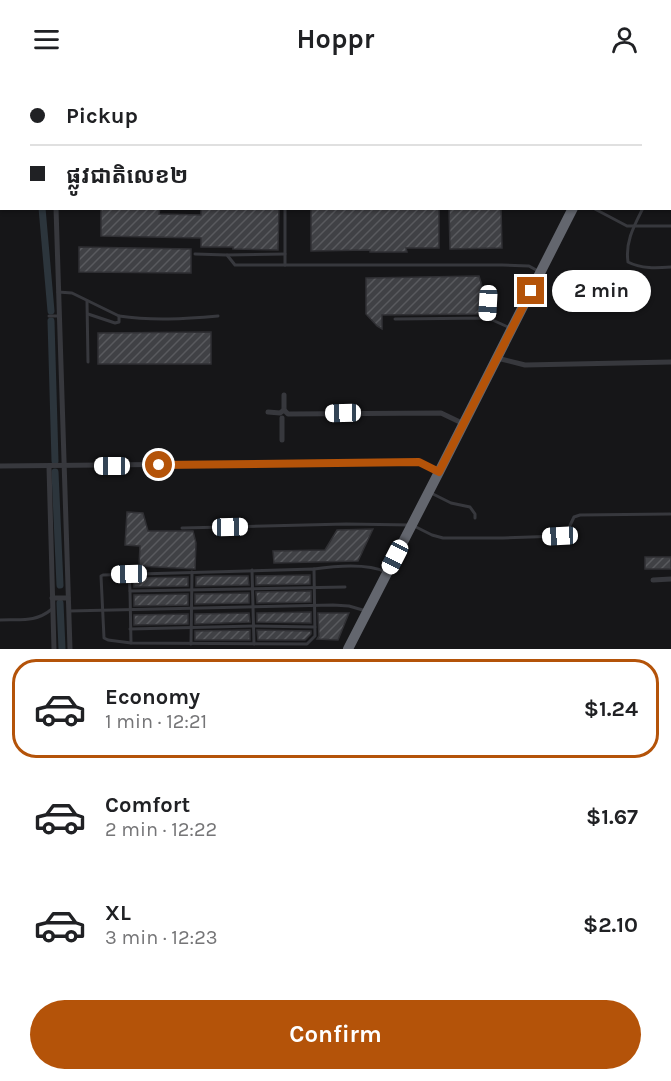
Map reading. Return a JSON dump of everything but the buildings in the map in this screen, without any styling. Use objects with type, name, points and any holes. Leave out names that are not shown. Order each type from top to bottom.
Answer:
[{"type":"highway","points":[[348,649],[572,210]]},
{"type":"street","points":[[56,210],[70,649]]},
{"type":"street","points":[[497,358],[525,364],[671,362]]},
{"type":"street","points":[[282,440],[284,395]]},
{"type":"street","points":[[268,412],[283,414],[441,413],[464,424]]},
{"type":"street","points":[[0,466],[419,462],[439,472]]},
{"type":"street","points":[[49,466],[54,649]]},
{"type":"street","points":[[653,580],[671,579]]},
{"type":"street","points":[[52,598],[68,598]]},
{"type":"lane","points":[[285,210],[285,265]]},
{"type":"lane","points":[[597,210],[627,226],[671,226]]},
{"type":"lane","points":[[642,210],[627,246],[628,262],[644,267],[671,267]]},
{"type":"lane","points":[[195,254],[285,255]]},
{"type":"lane","points":[[227,255],[235,266],[502,265],[529,266],[540,273]]},
{"type":"lane","points":[[488,318],[489,287]]},
{"type":"lane","points":[[58,292],[72,293],[119,316],[163,320],[218,316]]},
{"type":"lane","points":[[87,300],[88,362]]},
{"type":"lane","points":[[88,314],[116,323],[119,322],[119,316]]},
{"type":"lane","points":[[49,316],[59,316]]},
{"type":"lane","points":[[395,319],[488,318],[512,328]]},
{"type":"lane","points":[[429,492],[451,503],[470,507],[475,518]]},
{"type":"lane","points":[[182,528],[346,524],[412,525],[442,538],[503,538],[560,536],[566,534],[574,517],[580,515],[670,514]]},
{"type":"lane","points":[[314,569],[315,636],[307,645],[131,643],[104,638],[101,576],[105,574],[326,567],[372,567],[387,573]]},
{"type":"lane","points":[[252,570],[254,644]]},
{"type":"lane","points":[[191,644],[192,572]]},
{"type":"lane","points":[[129,574],[131,643]]},
{"type":"lane","points":[[130,591],[345,587]]},
{"type":"lane","points":[[69,611],[314,605],[349,606],[368,611]]},
{"type":"lane","points":[[0,620],[34,619],[43,617],[52,609]]},
{"type":"lane","points":[[130,629],[315,627]]},
{"type":"waterway","points":[[42,210],[51,311]]},
{"type":"waterway","points":[[51,321],[55,461]]},
{"type":"waterway","points":[[55,472],[60,585]]},
{"type":"waterway","points":[[60,603],[62,649]]},
{"type":"route","points":[[159,465],[419,462],[439,472],[531,291]]}]
